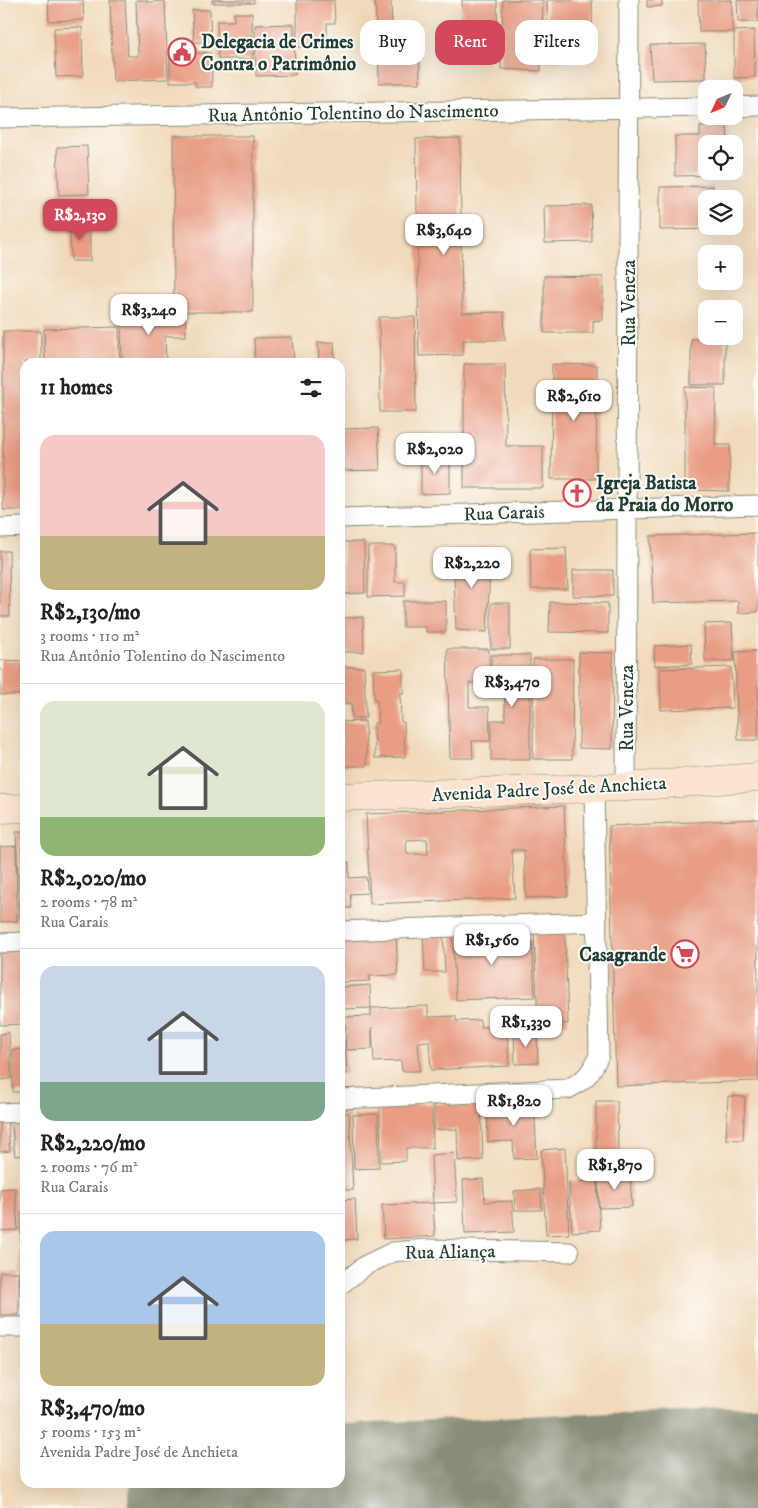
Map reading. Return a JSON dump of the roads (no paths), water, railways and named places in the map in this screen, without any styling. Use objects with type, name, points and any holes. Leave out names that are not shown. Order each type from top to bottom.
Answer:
[{"type":"main road","name":"Avenida Padre José de Anchieta","points":[[345,797],[626,787],[758,777]]},
{"type":"main road","points":[[0,809],[20,808]]},
{"type":"street","name":"Rua Veneza","points":[[626,787],[629,0]]},
{"type":"street","points":[[743,107],[758,106]]},
{"type":"street","name":"Rua Antônio Tolentino do Nascimento","points":[[0,118],[698,107]]},
{"type":"street","name":"Rua Carais","points":[[345,518],[758,505]]},
{"type":"street","points":[[0,528],[20,527]]},
{"type":"street","points":[[345,1099],[568,1089],[583,1081],[593,1070],[599,1054],[594,788]]},
{"type":"street","points":[[345,931],[597,922]]},
{"type":"street","points":[[0,943],[20,942]]},
{"type":"street","points":[[0,1113],[20,1112]]},
{"type":"street","name":"Rua Aliança","points":[[345,1281],[366,1265],[393,1252],[426,1249],[569,1252]]},
{"type":"street","points":[[0,1327],[20,1327]]},
{"type":"place","name":"Delegacia de Crimes Contra o Patrimônio","points":[[182,52]]},
{"type":"place","name":"Igreja Batista da Praia do Morro","points":[[577,493]]},
{"type":"place","name":"Casagrande","points":[[685,954]]}]
